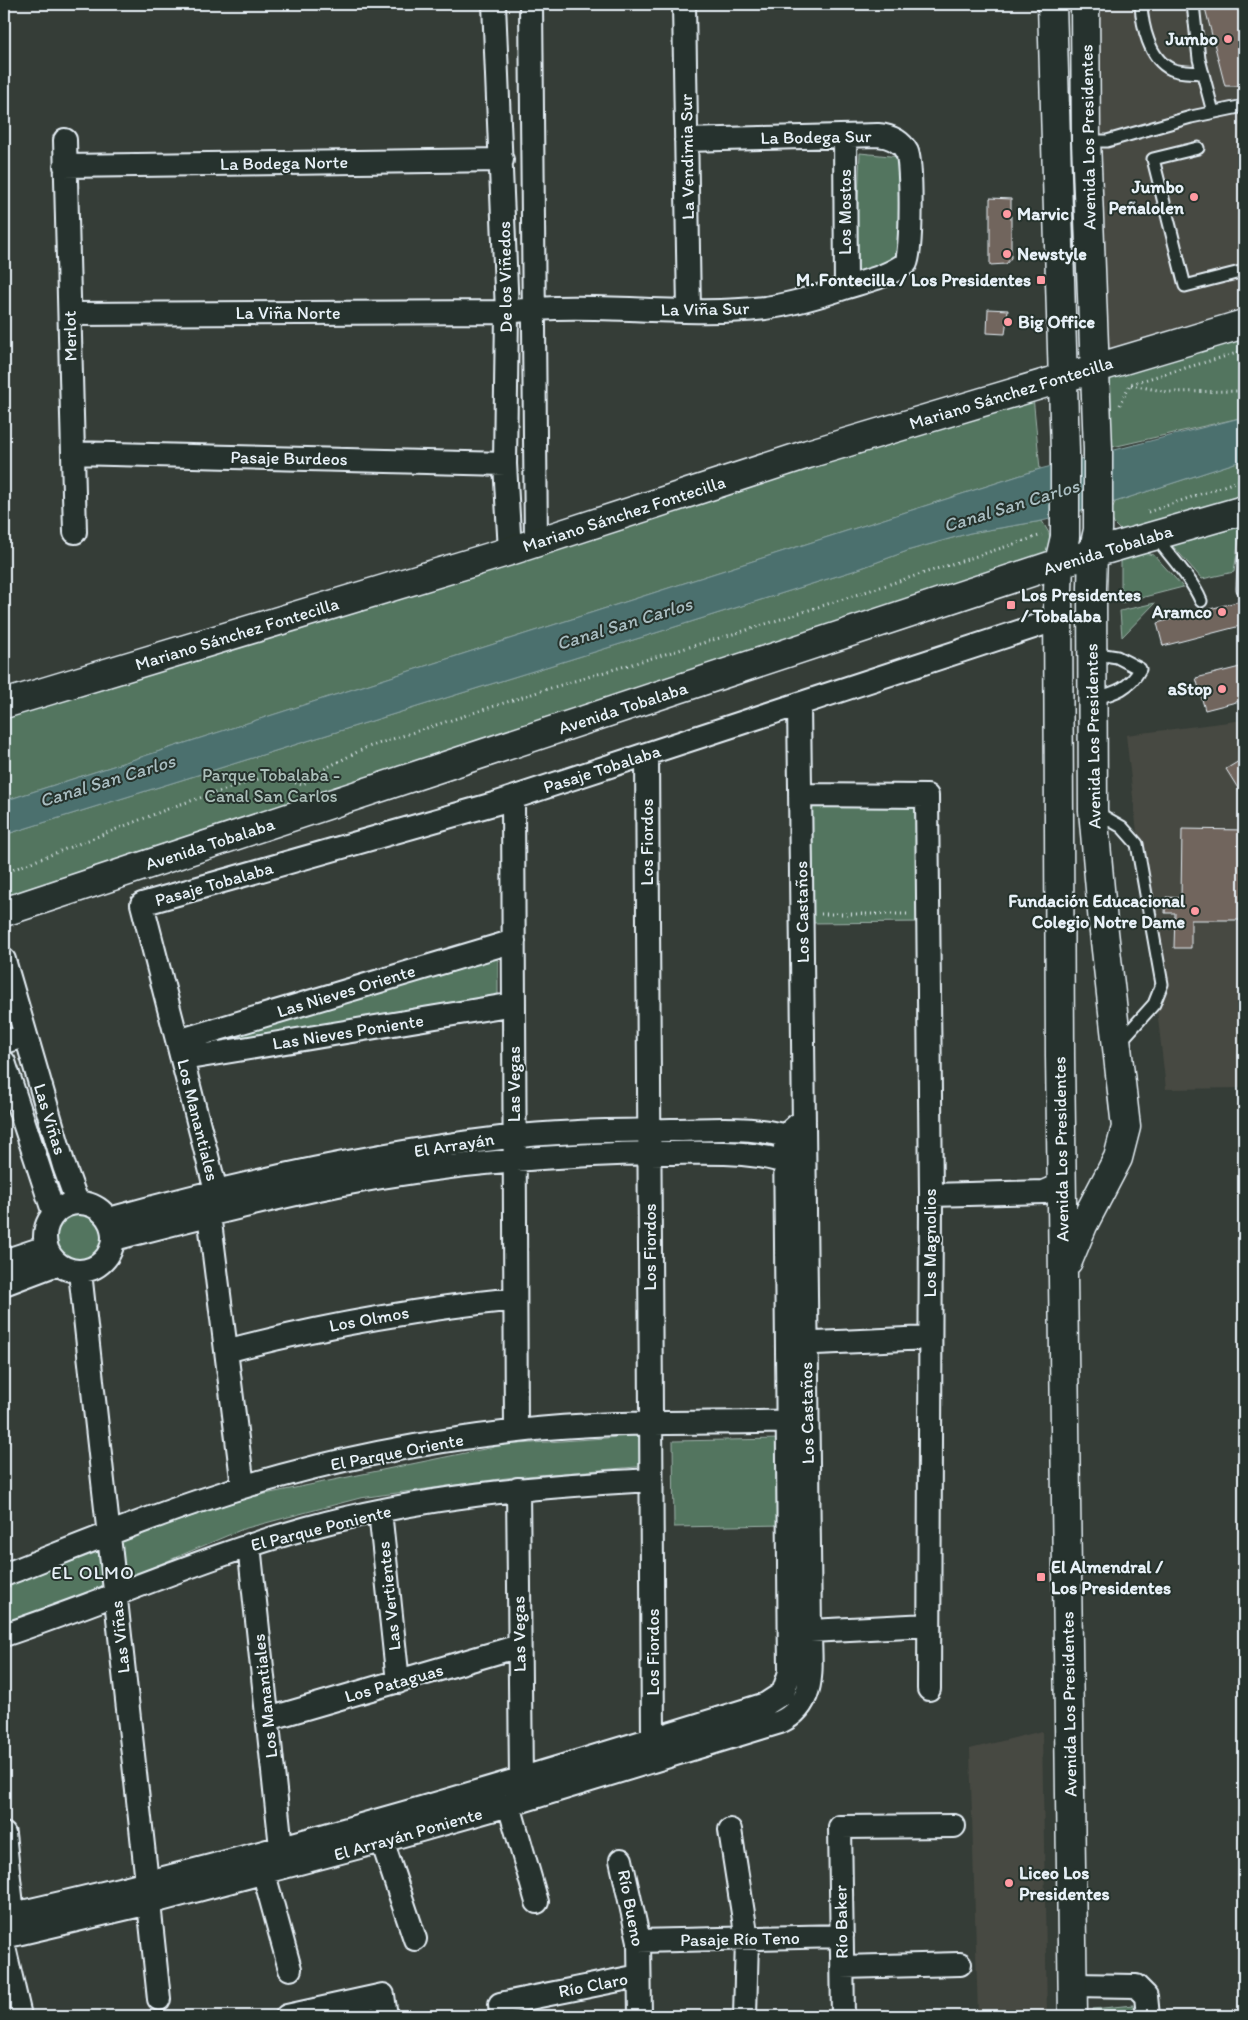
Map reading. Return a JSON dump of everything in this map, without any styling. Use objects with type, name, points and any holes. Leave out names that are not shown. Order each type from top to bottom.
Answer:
[{"type":"street","name":"De los Viñedos","points":[[494,4],[507,312],[505,464],[510,551]]},
{"type":"street","name":"De los Viñedos","points":[[531,4],[536,543]]},
{"type":"street","name":"La Vendimia Sur","points":[[684,4],[690,311]]},
{"type":"street","name":"Avenida Los Presidentes","points":[[1052,4],[1066,452],[1060,533],[1058,734],[1060,1048],[1073,2016]]},
{"type":"street","name":"Avenida Los Presidentes","points":[[1063,1274],[1077,1238],[1118,1158],[1126,1126],[1103,922],[1093,810],[1091,690],[1093,553],[1098,523],[1098,449],[1086,141],[1085,4]]},
{"type":"street","name":"Los Mostos","points":[[845,136],[846,288]]},
{"type":"street","name":"La Bodega Sur","points":[[686,140],[885,136],[898,142],[906,151],[909,163],[910,249],[906,263],[897,270]]},
{"type":"street","name":"Merlot","points":[[65,140],[75,532]]},
{"type":"street","points":[[1055,140],[1086,141]]},
{"type":"street","name":"La Bodega Norte","points":[[66,166],[502,160]]},
{"type":"street","name":"La Viña Sur","points":[[507,312],[534,308],[690,311],[781,306],[846,288],[897,270]]},
{"type":"street","name":"La Viña Norte","points":[[70,314],[507,312]]},
{"type":"street","name":"Mariano Sánchez Fontecilla","points":[[4,704],[536,543],[808,454],[1244,324]]},
{"type":"street","name":"Pasaje Burdeos","points":[[73,453],[505,464]]},
{"type":"street","name":"Avenida Tobalaba","points":[[4,912],[1093,553],[1150,524],[1244,510]]},
{"type":"street","name":"Pasaje Tobalaba","points":[[142,904],[513,798],[1058,619]]},
{"type":"street","points":[[1059,670],[1062,676],[1073,684],[1082,685],[1091,690]]},
{"type":"street","name":"Los Castaños","points":[[799,704],[804,1119],[794,1140],[794,1166],[798,1421],[810,1631],[809,1683],[802,1705]]},
{"type":"street","points":[[1058,734],[1074,726],[1080,726],[1091,734]]},
{"type":"street","name":"Los Fiordos","points":[[647,755],[653,1739]]},
{"type":"street","name":"Los Magnolios","points":[[800,796],[927,796],[931,1195],[929,1689]]},
{"type":"street","name":"Las Vegas","points":[[513,798],[516,1431]]},
{"type":"street","name":"Los Manantiales","points":[[142,904],[216,1191],[209,1214],[243,1487]]},
{"type":"street","name":"Las Nieves Oriente","points":[[180,1050],[514,941]]},
{"type":"street","name":"Las Viñas","points":[[4,960],[64,1166],[77,1202]]},
{"type":"street","name":"Las Nieves Poniente","points":[[180,1050],[514,1004]]},
{"type":"street","points":[[4,1042],[25,1036]]},
{"type":"street","name":"Las Viñas","points":[[4,1062],[54,1214]]},
{"type":"street","name":"El Arrayán","points":[[112,1229],[216,1191],[350,1162],[515,1137],[649,1130],[745,1130],[794,1140]]},
{"type":"street","name":"El Arrayán","points":[[112,1229],[209,1214],[340,1185],[422,1172],[515,1161],[649,1153],[756,1155],[794,1166]]},
{"type":"street","points":[[931,1195],[1044,1192],[1063,1184],[1079,1194],[1091,1194],[1101,1190]]},
{"type":"street","points":[[77,1202],[95,1207],[112,1229],[111,1252],[104,1262],[93,1269],[80,1272],[72,1271],[52,1255],[45,1235],[48,1223],[54,1214],[64,1206],[77,1202]]},
{"type":"street","points":[[4,1261],[52,1255]]},
{"type":"street","points":[[4,1284],[52,1255]]},
{"type":"street","name":"Las Viñas","points":[[80,1272],[160,2000]]},
{"type":"street","name":"Los Olmos","points":[[226,1351],[316,1329],[380,1316],[515,1298]]},
{"type":"street","points":[[797,1344],[929,1338]]},
{"type":"street","name":"Los Castaños","points":[[783,1693],[790,1672],[798,1421]]},
{"type":"street","name":"El Parque Oriente","points":[[4,1575],[197,1501],[243,1487],[387,1452],[516,1431],[597,1424],[798,1421]]},
{"type":"street","name":"El Parque Poniente","points":[[4,1635],[250,1545],[309,1527],[380,1511],[518,1489],[651,1480]]},
{"type":"street","name":"Las Vegas","points":[[518,1489],[521,1779]]},
{"type":"street","name":"Las Vertientes","points":[[380,1511],[398,1682]]},
{"type":"street","name":"Los Manantiales","points":[[250,1545],[281,1847]]},
{"type":"street","points":[[810,1631],[928,1625]]},
{"type":"street","name":"Los Pataguas","points":[[268,1719],[520,1646]]},
{"type":"street","name":"El Arrayán Poniente","points":[[4,1938],[281,1847],[521,1779],[766,1704],[783,1693]]},
{"type":"street","name":"El Arrayán Poniente","points":[[8,1915],[264,1874],[508,1805],[780,1722],[790,1717],[802,1705]]},
{"type":"street","points":[[508,1805],[537,1902]]},
{"type":"street","name":"Río Baker","points":[[843,2016],[840,1827],[954,1826]]},
{"type":"street","points":[[730,1830],[747,1938],[745,2016]]},
{"type":"street","points":[[4,1834],[8,1915]]},
{"type":"street","points":[[382,1841],[415,1939]]},
{"type":"street","name":"Río Bueno","points":[[621,1860],[639,1941],[640,2016]]},
{"type":"street","points":[[264,1874],[290,1969]]},
{"type":"street","name":"Pasaje Río Teno","points":[[639,1941],[842,1936]]},
{"type":"street","points":[[4,1947],[20,2016]]},
{"type":"street","points":[[842,1967],[960,1964]]},
{"type":"street","name":"Río Claro","points":[[501,2016],[500,2004],[640,1976]]},
{"type":"street","points":[[1073,1985],[1136,1986],[1146,1996],[1148,2016]]},
{"type":"street","points":[[287,2016],[384,2006]]},
{"type":"lane","points":[[1141,4],[1143,28],[1149,43],[1160,58],[1171,70],[1203,73]]},
{"type":"lane","points":[[1193,4],[1199,59],[1213,112]]},
{"type":"lane","points":[[1086,141],[1107,141],[1213,112],[1244,106]]},
{"type":"lane","points":[[1198,148],[1154,159],[1186,286],[1244,271]]},
{"type":"lane","points":[[1150,524],[1184,576],[1195,587],[1201,600]]},
{"type":"lane","points":[[1243,589],[1244,559]]},
{"type":"lane","points":[[1091,690],[1118,692],[1133,682],[1140,669],[1117,656],[1092,652]]},
{"type":"lane","points":[[1093,810],[1122,828],[1137,844],[1162,984],[1154,1004],[1118,1045]]},
{"type":"path","points":[[1119,408],[1130,384],[1244,351]]},
{"type":"path","points":[[1130,384],[1168,392],[1244,391]]},
{"type":"path","points":[[1150,524],[1244,479]]},
{"type":"path","points":[[4,872],[178,805],[271,775],[302,785],[326,768],[365,748],[544,690],[750,629],[1060,533]]},
{"type":"path","points":[[802,913],[928,914]]},
{"type":"shaded area","points":[[1097,4],[1244,4],[1244,314],[1104,354]]},
{"type":"shaded area","name":"Fundación Educacional Colegio Notre Dame","points":[[1244,720],[1244,1088],[1166,1089],[1126,735]]},
{"type":"shaded area","name":"Liceo Los Presidentes","points":[[1042,1731],[1047,2016],[978,2016],[970,1749]]},
{"type":"green space","points":[[860,153],[900,157],[900,246],[892,262],[855,274]]},
{"type":"green space","points":[[1244,337],[1244,417],[1104,449],[1105,376]]},
{"type":"green space","points":[[1033,396],[1040,469],[4,801],[4,714]]},
{"type":"green space","points":[[1244,460],[1244,501],[1121,531],[1114,524],[1110,514],[1115,502]]},
{"type":"green space","name":"Parque Tobalaba - Canal San Carlos","points":[[1042,521],[1049,533],[1051,545],[1043,556],[4,899],[4,835],[853,571],[910,550],[970,533]]},
{"type":"green space","points":[[1241,525],[1234,572],[1202,579],[1172,545]]},
{"type":"green space","points":[[1144,553],[1154,555],[1183,587],[1121,603],[1121,560]]},
{"type":"green space","points":[[1155,603],[1122,637],[1120,611]]},
{"type":"green space","points":[[921,805],[922,922],[808,923],[807,806]]},
{"type":"green space","points":[[498,955],[498,996],[190,1048]]},
{"type":"green space","points":[[74,1211],[84,1211],[96,1218],[103,1230],[103,1240],[96,1252],[84,1259],[74,1259],[66,1255],[59,1248],[55,1240],[55,1230],[59,1222],[66,1215]]},
{"type":"green space","points":[[648,1435],[648,1466],[514,1477],[360,1498],[243,1529],[127,1578],[119,1541],[246,1498],[504,1445]]},
{"type":"green space","points":[[782,1439],[784,1525],[674,1527],[673,1441]]},
{"type":"green space","points":[[98,1552],[107,1584],[4,1626],[4,1587]]},
{"type":"green space","points":[[1133,2005],[1133,2016],[1093,2016],[1093,2009]]},
{"type":"water","name":"Canal San Carlos","points":[[1244,417],[1244,460],[1115,502],[1042,521],[970,533],[910,550],[853,571],[4,835],[4,801],[1040,469]]},
{"type":"building","name":"Jumbo","points":[[1204,4],[1244,4],[1244,86],[1225,86]]},
{"type":"building","points":[[990,198],[1011,199],[1011,258],[1006,264],[990,265]]},
{"type":"building","points":[[988,309],[1008,310],[1005,334],[987,333]]},
{"type":"building","name":"Aramco","points":[[1244,600],[1244,625],[1163,646],[1157,623]]},
{"type":"building","name":"aStop","points":[[1244,666],[1244,700],[1205,710],[1196,678]]},
{"type":"building","points":[[1244,758],[1244,798],[1226,769]]},
{"type":"building","points":[[1182,829],[1244,830],[1244,920],[1191,920],[1191,948],[1174,948],[1175,913],[1165,913],[1166,897],[1181,898]]},
{"type":"place","name":"Jumbo","points":[[1228,39]]},
{"type":"place","name":"Jumbo Peñalolen","points":[[1194,197]]},
{"type":"place","name":"Marvic","points":[[1007,214]]},
{"type":"place","name":"Newstyle","points":[[1007,254]]},
{"type":"place","name":"M. Fontecilla / Los Presidentes","points":[[1041,280]]},
{"type":"place","name":"Big Office","points":[[1008,322]]},
{"type":"place","name":"Los Presidentes / Tobalaba","points":[[1011,605]]},
{"type":"place","name":"Aramco","points":[[1222,612]]},
{"type":"place","name":"aStop","points":[[1222,689]]},
{"type":"place","name":"Fundación Educacional Colegio Notre Dame","points":[[1195,911]]},
{"type":"place","name":"El Almendral / Los Presidentes","points":[[1041,1577]]},
{"type":"place","name":"Liceo Los Presidentes","points":[[1009,1883]]},
{"type":"district","name":"EL OLMO","points":[[93,1572]]}]
